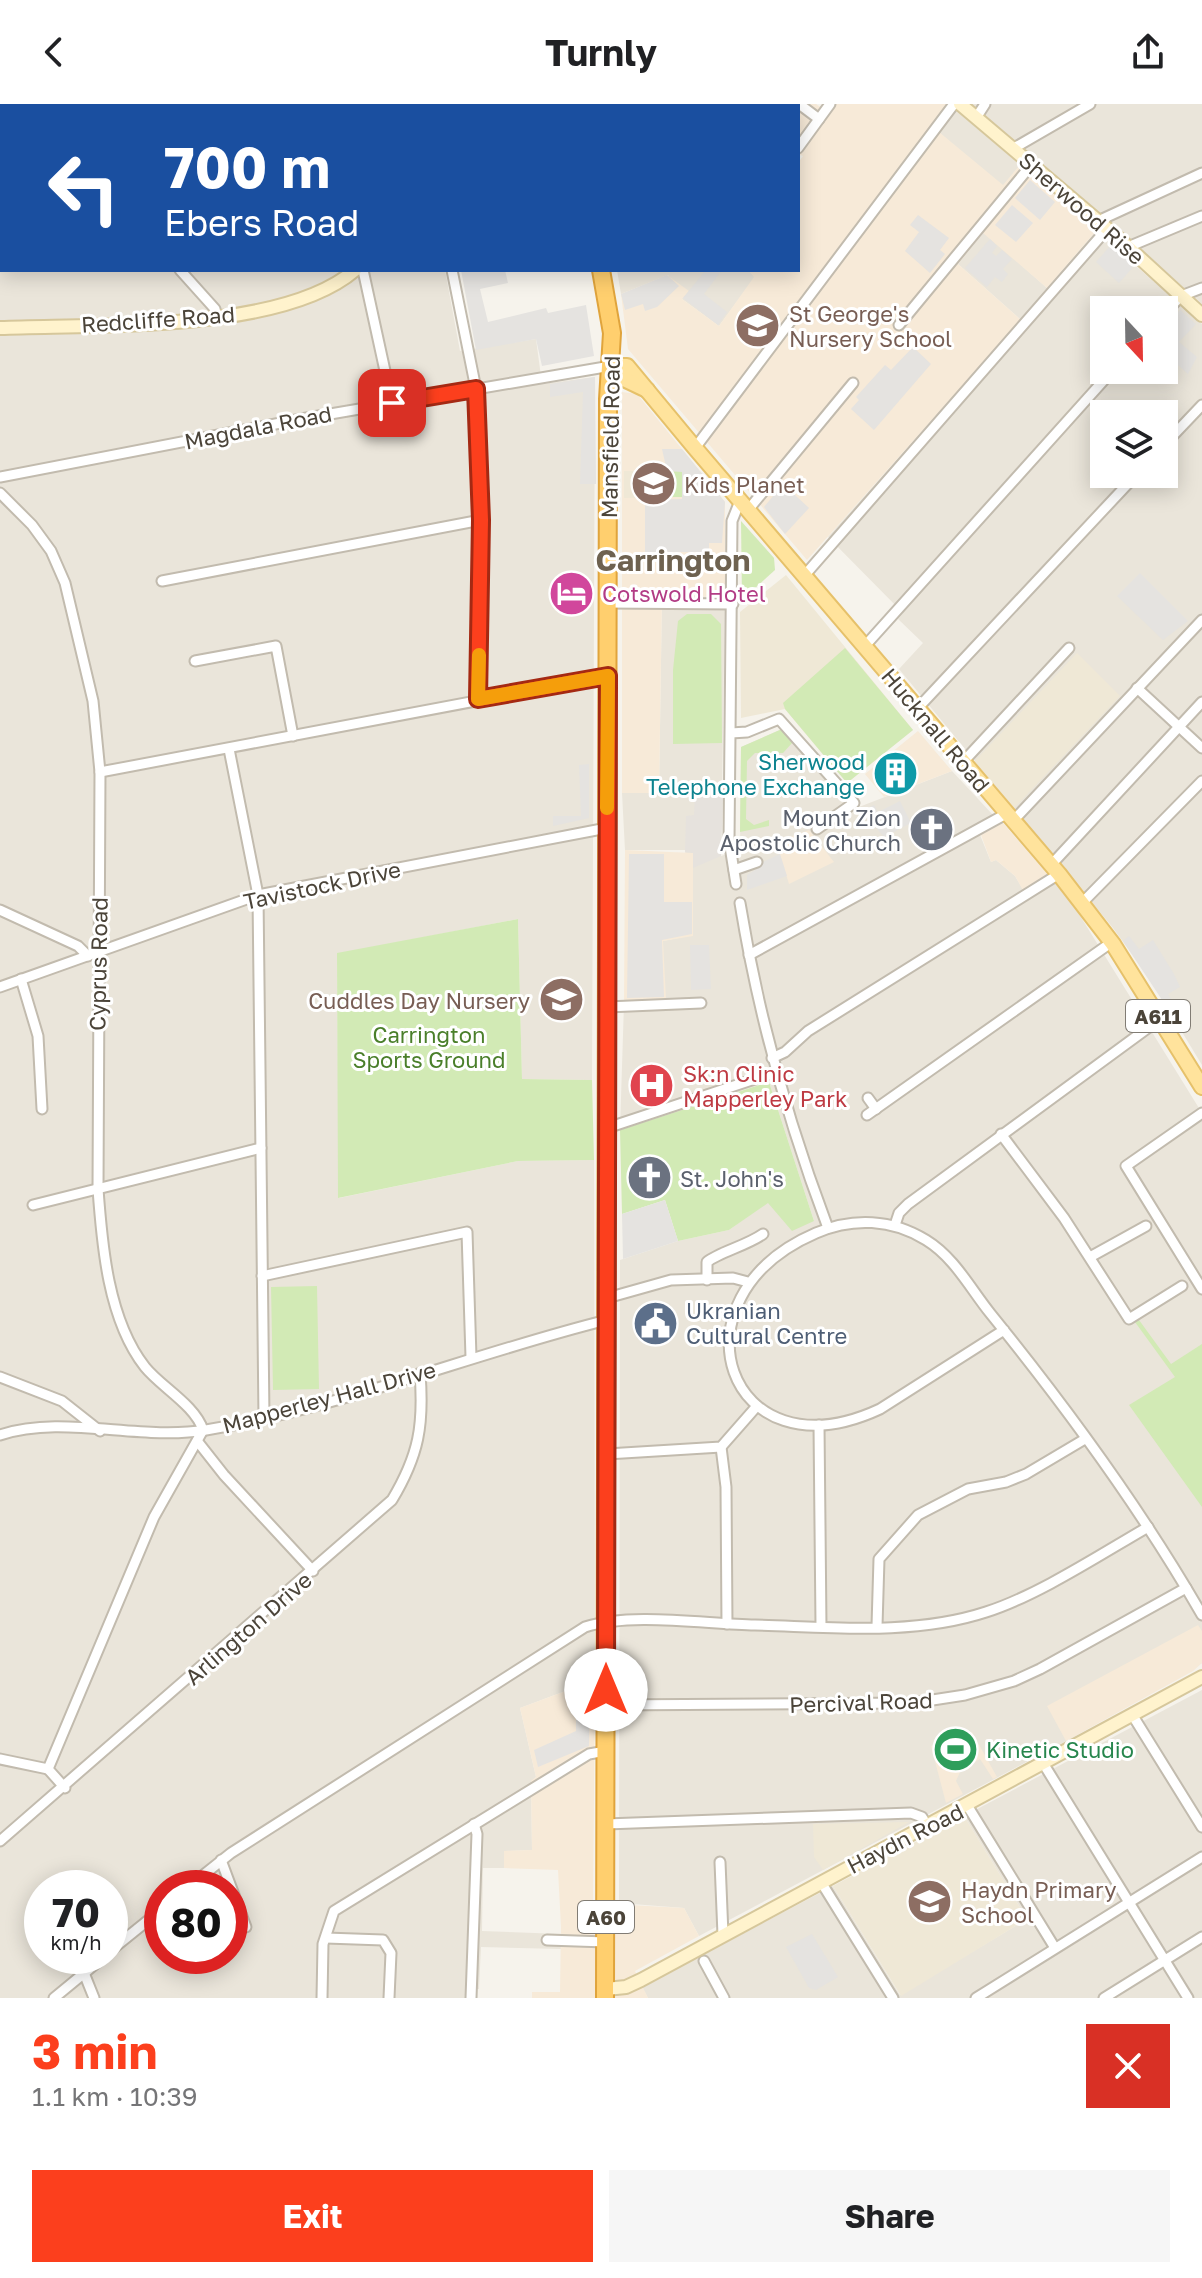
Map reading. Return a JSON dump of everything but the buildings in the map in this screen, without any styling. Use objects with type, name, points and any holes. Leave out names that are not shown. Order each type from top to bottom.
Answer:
[{"type":"highway","name":"Mansfield Road","points":[[601,272],[619,366],[608,603],[606,1993]]},
{"type":"main road","name":"Hucknall Road","points":[[619,366],[626,380],[648,390],[1082,903],[1112,942],[1202,1087]]},
{"type":"street","points":[[800,145],[830,104]]},
{"type":"street","points":[[695,448],[957,104]]},
{"type":"street","name":"Sherwood Rise","points":[[957,104],[1014,148],[1202,315]]},
{"type":"street","points":[[976,118],[985,104]]},
{"type":"street","points":[[1014,148],[1090,104]]},
{"type":"street","points":[[800,105],[819,119]]},
{"type":"street","points":[[899,325],[1032,164]]},
{"type":"street","points":[[804,576],[1103,225],[1202,173]]},
{"type":"street","points":[[1128,247],[1202,216]]},
{"type":"street","points":[[182,272],[215,309],[217,319]]},
{"type":"street","name":"Redcliffe Road","points":[[0,328],[217,319],[302,297],[341,283],[353,272]]},
{"type":"street","points":[[363,272],[392,403]]},
{"type":"street","points":[[452,272],[476,389],[481,520],[478,699]]},
{"type":"street","points":[[1178,299],[1202,288]]},
{"type":"street","name":"Magdala Road","points":[[0,477],[392,403],[619,366]]},
{"type":"street","points":[[736,884],[731,853],[732,521],[853,383]]},
{"type":"street","points":[[864,647],[1100,384]]},
{"type":"street","points":[[1178,430],[1202,405]]},
{"type":"street","points":[[917,709],[1124,488]]},
{"type":"street","name":"Cyprus Road","points":[[0,493],[32,525],[51,551],[65,583],[93,701],[100,772],[92,955],[102,1252],[109,1283],[131,1343],[144,1366],[201,1424],[203,1430]]},
{"type":"street","points":[[162,581],[481,520]]},
{"type":"street","points":[[608,603],[733,604]]},
{"type":"street","points":[[749,955],[1009,818],[1202,620]]},
{"type":"street","points":[[195,661],[276,646],[293,736]]},
{"type":"street","points":[[963,762],[1069,648]]},
{"type":"street","points":[[100,772],[608,676]]},
{"type":"street","points":[[1137,688],[1202,748]]},
{"type":"street","points":[[772,1058],[785,1052],[808,1031],[1055,870],[1202,702]]},
{"type":"street","points":[[731,733],[747,732],[779,719],[854,803],[817,829]]},
{"type":"street","points":[[229,749],[258,895],[264,1418]]},
{"type":"street","points":[[1082,903],[1202,781]]},
{"type":"street","name":"Tavistock Drive","points":[[0,987],[258,895],[607,828]]},
{"type":"street","points":[[734,870],[757,862]]},
{"type":"street","points":[[740,903],[772,1058],[828,1228]]},
{"type":"street","points":[[0,910],[92,955]]},
{"type":"street","points":[[867,1115],[1112,942]]},
{"type":"street","points":[[21,979],[38,1036],[42,1109]]},
{"type":"street","points":[[607,1007],[701,1003]]},
{"type":"street","points":[[895,1225],[899,1213],[908,1204],[1160,1019]]},
{"type":"street","points":[[607,1128],[776,1072]]},
{"type":"street","points":[[868,1098],[876,1109]]},
{"type":"street","points":[[1202,1113],[1126,1166],[1202,1289]]},
{"type":"street","points":[[1001,1134],[1090,1257],[1129,1319],[1182,1286]]},
{"type":"street","points":[[33,1205],[261,1148]]},
{"type":"street","points":[[1004,1330],[880,1409],[859,1419],[819,1425],[787,1421],[757,1406],[740,1387],[729,1355],[732,1320],[748,1282],[769,1260],[795,1242],[852,1222],[895,1225],[927,1241],[941,1252],[1004,1330],[1085,1439],[1148,1527],[1202,1615]]},
{"type":"street","points":[[1090,1257],[1146,1226]]},
{"type":"street","points":[[262,1276],[467,1232],[471,1357]]},
{"type":"street","points":[[707,1280],[707,1262],[743,1250],[763,1234]]},
{"type":"street","points":[[607,1298],[650,1284],[733,1278],[748,1282]]},
{"type":"street","name":"Mapperley Hall Drive","points":[[0,1435],[33,1426],[155,1435],[203,1430],[264,1418],[607,1320]]},
{"type":"street","name":"Arlington Drive","points":[[0,1841],[65,1788],[392,1500],[404,1481],[421,1433],[420,1373]]},
{"type":"street","points":[[0,1377],[62,1401],[100,1431]]},
{"type":"street","points":[[607,1454],[721,1447],[757,1406]]},
{"type":"street","points":[[819,1425],[821,1626]]},
{"type":"street","points":[[48,1769],[154,1517],[203,1430]]},
{"type":"street","points":[[877,1626],[879,1559],[918,1515],[968,1489],[1006,1482],[1026,1474],[1085,1439]]},
{"type":"street","points":[[198,1442],[313,1571]]},
{"type":"street","points":[[721,1447],[726,1487],[727,1624]]},
{"type":"street","points":[[209,1870],[566,1639],[606,1621],[821,1626],[943,1622],[986,1612],[1148,1527]]},
{"type":"street","name":"Percival Road","points":[[606,1705],[913,1703],[952,1697],[1014,1681],[1186,1588]]},
{"type":"street","name":"Haydn Road","points":[[606,1993],[626,1987],[928,1827],[1202,1677]]},
{"type":"street","points":[[1133,1716],[1202,1827]]},
{"type":"street","points":[[322,1998],[326,1938],[334,1911],[589,1754],[606,1751]]},
{"type":"street","points":[[0,1759],[48,1769],[65,1788]]},
{"type":"street","points":[[1043,1763],[1188,1998]]},
{"type":"street","points":[[967,1805],[1055,1948]]},
{"type":"street","points":[[606,1824],[911,1813],[922,1817],[928,1827]]},
{"type":"street","points":[[471,1998],[477,1834],[474,1824]]},
{"type":"street","points":[[976,1998],[1202,1857]]},
{"type":"street","points":[[221,1860],[225,1870]]},
{"type":"street","points":[[720,1862],[723,1935]]},
{"type":"street","points":[[821,1882],[893,1998]]},
{"type":"street","points":[[128,1936],[144,1924]]},
{"type":"street","points":[[1104,1998],[1202,1937]]},
{"type":"street","points":[[326,1938],[383,1940],[391,1953],[389,1998]]},
{"type":"street","points":[[547,1940],[606,1942]]},
{"type":"street","points":[[704,1961],[724,1998]]},
{"type":"street","points":[[54,1998],[83,1974]]},
{"type":"street","points":[[84,1974],[94,1998]]},
{"type":"shaded area","points":[[800,104],[816,104],[822,108],[825,104],[948,104],[955,110],[939,132],[1003,185],[1020,165],[1096,231],[1047,288],[983,233],[958,264],[1021,320],[807,560],[628,349],[621,294],[667,275],[689,291],[682,299],[719,326],[754,277],[750,272],[800,272],[800,160],[803,156],[800,155]]},
{"type":"shaded area","points":[[971,104],[1202,104],[1202,304],[1141,249]]},
{"type":"shaded area","points":[[955,110],[1020,165],[1003,186],[938,132]]},
{"type":"shaded area","points":[[1030,180],[1055,202],[1040,220],[1015,198]]},
{"type":"shaded area","points":[[1012,205],[1033,223],[1016,242],[995,225]]},
{"type":"shaded area","points":[[918,215],[949,238],[940,250],[945,254],[930,273],[905,251],[919,232],[910,225]]},
{"type":"shaded area","points":[[1096,231],[1170,296],[1090,296],[1090,384],[1178,384],[1178,303],[1202,324],[1202,1065],[1148,976],[1113,928],[899,669],[923,643],[898,619],[903,613],[828,537],[1021,320],[958,264],[984,232],[1047,288]]},
{"type":"shaded area","points":[[990,239],[997,246],[992,253],[996,256],[1002,250],[1012,259],[1003,269],[1008,274],[1002,282],[995,277],[987,287],[965,268]]},
{"type":"shaded area","points":[[1111,245],[1134,266],[1119,283],[1096,262]]},
{"type":"shaded area","points":[[0,272],[445,272],[460,351],[536,339],[542,384],[595,377],[592,1080],[522,1079],[518,919],[337,954],[339,1198],[518,1161],[594,1160],[595,1680],[520,1708],[536,1777],[531,1782],[532,1850],[505,1851],[504,1868],[483,1868],[482,1931],[561,1934],[561,1949],[481,1947],[479,1989],[465,1989],[465,1998],[0,1998]]},
{"type":"shaded area","points":[[461,272],[505,272],[508,283],[480,289],[488,322],[546,308],[548,313],[586,305],[594,356],[542,366],[536,339],[476,350]]},
{"type":"shaded area","points":[[617,272],[750,272],[755,277],[719,326],[682,299],[668,275],[621,294]]},
{"type":"shaded area","points":[[704,272],[720,272],[704,294],[727,312],[718,325],[683,298]]},
{"type":"shaded area","points":[[667,275],[679,286],[657,307],[645,311],[643,304],[625,310],[621,294]]},
{"type":"shaded area","points":[[1180,310],[1196,324],[1179,342],[1197,357],[1188,374],[1178,365]]},
{"type":"shaded area","points":[[913,347],[931,364],[874,430],[851,409],[859,400],[856,397],[885,365],[891,370]]},
{"type":"shaded area","points":[[595,377],[596,484],[580,484],[583,392],[550,397],[550,384]]},
{"type":"shaded area","points":[[622,392],[637,394],[725,502],[725,597],[662,596],[659,793],[622,793]]},
{"type":"shaded area","points":[[662,449],[682,449],[725,502],[722,543],[709,543],[709,552],[645,552],[645,500],[682,499],[682,472],[667,471]]},
{"type":"shaded area","name":"Kids Planet","points":[[624,471],[682,471],[682,497],[624,498]]},
{"type":"shaded area","points":[[783,484],[809,508],[785,534],[764,507]]},
{"type":"shaded area","points":[[1140,573],[1188,621],[1163,640],[1117,596]]},
{"type":"shaded area","points":[[786,575],[913,730],[847,783],[785,709],[741,718],[740,612]]},
{"type":"shaded area","points":[[662,595],[725,597],[721,856],[740,850],[741,747],[782,729],[828,783],[859,807],[952,771],[993,815],[976,825],[991,862],[996,860],[1015,876],[1024,891],[1049,876],[1074,906],[1202,1113],[1202,1663],[1066,1741],[699,1936],[684,1908],[619,1903],[620,1260],[678,1241],[729,1230],[768,1202],[814,1221],[769,1082],[620,1130],[624,1003],[663,941],[693,935],[685,850],[625,850],[622,793],[659,792]]},
{"type":"shaded area","points":[[1077,653],[1120,696],[1014,808],[974,762]]},
{"type":"shaded area","points":[[918,731],[952,771],[884,797],[865,774]]},
{"type":"shaded area","points":[[589,764],[589,818],[553,826],[553,816],[581,816],[579,765]]},
{"type":"shaded area","points":[[695,793],[723,794],[721,856],[693,868],[693,853],[685,852],[686,816],[694,815]]},
{"type":"shaded area","points":[[900,801],[911,823],[884,837],[862,811],[874,805],[878,812]]},
{"type":"shaded area","points":[[1003,823],[1049,876],[1024,892],[1015,876],[996,860],[991,862],[981,835]]},
{"type":"shaded area","points":[[809,830],[834,862],[789,884],[776,842]]},
{"type":"shaded area","points":[[625,850],[693,853],[693,936],[663,941],[666,999],[624,1003]]},
{"type":"shaded area","points":[[629,854],[664,854],[664,902],[692,902],[692,934],[662,940],[664,997],[627,998]]},
{"type":"shaded area","points":[[780,854],[787,876],[747,890],[747,875],[760,867],[759,864]]},
{"type":"shaded area","points":[[1129,936],[1139,949],[1153,940],[1174,974],[1180,987],[1168,994],[1180,1014],[1174,1018],[1123,941]]},
{"type":"shaded area","points":[[690,945],[709,945],[711,989],[691,990]]},
{"type":"shaded area","points":[[665,1200],[678,1241],[623,1259],[622,1214]]},
{"type":"shaded area","points":[[1198,1625],[1202,1631],[1202,1663],[1193,1671],[1066,1741],[1047,1706]]},
{"type":"shaded area","points":[[595,1680],[593,1903],[684,1908],[699,1936],[635,1971],[648,1998],[532,1998],[532,1992],[560,1992],[561,1927],[558,1870],[504,1868],[504,1851],[532,1850],[531,1781],[536,1777],[520,1708]]},
{"type":"shaded area","points":[[590,1687],[589,1746],[538,1767],[534,1750],[576,1731],[576,1692]]},
{"type":"shaded area","points":[[1202,1690],[1202,1998],[648,1998],[642,1987],[833,1886],[900,1995],[1027,1919],[964,1816]]},
{"type":"shaded area","points":[[972,1732],[997,1777],[993,1779],[980,1759],[961,1770],[956,1781],[963,1794],[946,1803],[931,1746]]},
{"type":"shaded area","name":"Haydn Primary School","points":[[964,1816],[1027,1919],[901,1996],[833,1886]]},
{"type":"shaded area","points":[[909,1822],[823,1870],[814,1857],[813,1824]]},
{"type":"shaded area","points":[[812,1934],[838,1977],[816,1990],[809,1988],[786,1947]]},
{"type":"green space","points":[[655,471],[682,471],[682,497],[655,497]]},
{"type":"green space","points":[[741,521],[774,558],[775,570],[742,600]]},
{"type":"green space","points":[[687,614],[711,614],[721,624],[722,743],[673,744],[673,670],[678,621]]},
{"type":"green space","points":[[845,648],[913,730],[847,783],[783,703]]},
{"type":"green space","points":[[782,729],[793,742],[783,753],[755,753],[747,761],[746,819],[754,825],[769,820],[769,826],[740,832],[741,747]]},
{"type":"green space","name":"Carrington Sports Ground","points":[[518,919],[522,1079],[592,1080],[594,1160],[518,1161],[338,1198],[337,953]]},
{"type":"green space","points":[[769,1082],[814,1221],[792,1231],[768,1203],[729,1230],[678,1241],[665,1200],[622,1214],[620,1130]]},
{"type":"green space","points":[[317,1286],[319,1389],[273,1390],[271,1287]]},
{"type":"green space","points":[[1139,1320],[1171,1364],[1202,1344],[1202,1507],[1129,1405],[1175,1377],[1135,1322]]},
{"type":"slow traffic","points":[[479,655],[478,699],[608,676],[607,808]]},
{"type":"place","name":"St George's Nursery School","points":[[758,326]]},
{"type":"place","name":"Kids Planet","points":[[653,484]]},
{"type":"place","name":"Cotswold Hotel","points":[[571,593]]},
{"type":"place","name":"Sherwood Telephone Exchange","points":[[896,774]]},
{"type":"place","name":"Mount Zion Apostolic Church","points":[[932,830]]},
{"type":"place","name":"Cuddles Day Nursery","points":[[561,1000]]},
{"type":"place","name":"Sk:n Clinic Mapperley Park","points":[[652,1086]]},
{"type":"place","name":"St. John's","points":[[649,1178]]},
{"type":"place","name":"Ukranian Cultural Centre","points":[[655,1323]]},
{"type":"place","name":"Kinetic Studio","points":[[955,1749]]},
{"type":"place","name":"Haydn Primary School","points":[[930,1902]]},
{"type":"district","name":"Carrington","points":[[673,560]]},
{"type":"route","points":[[392,403],[476,389],[481,520],[478,699],[608,676],[606,1690]]}]
